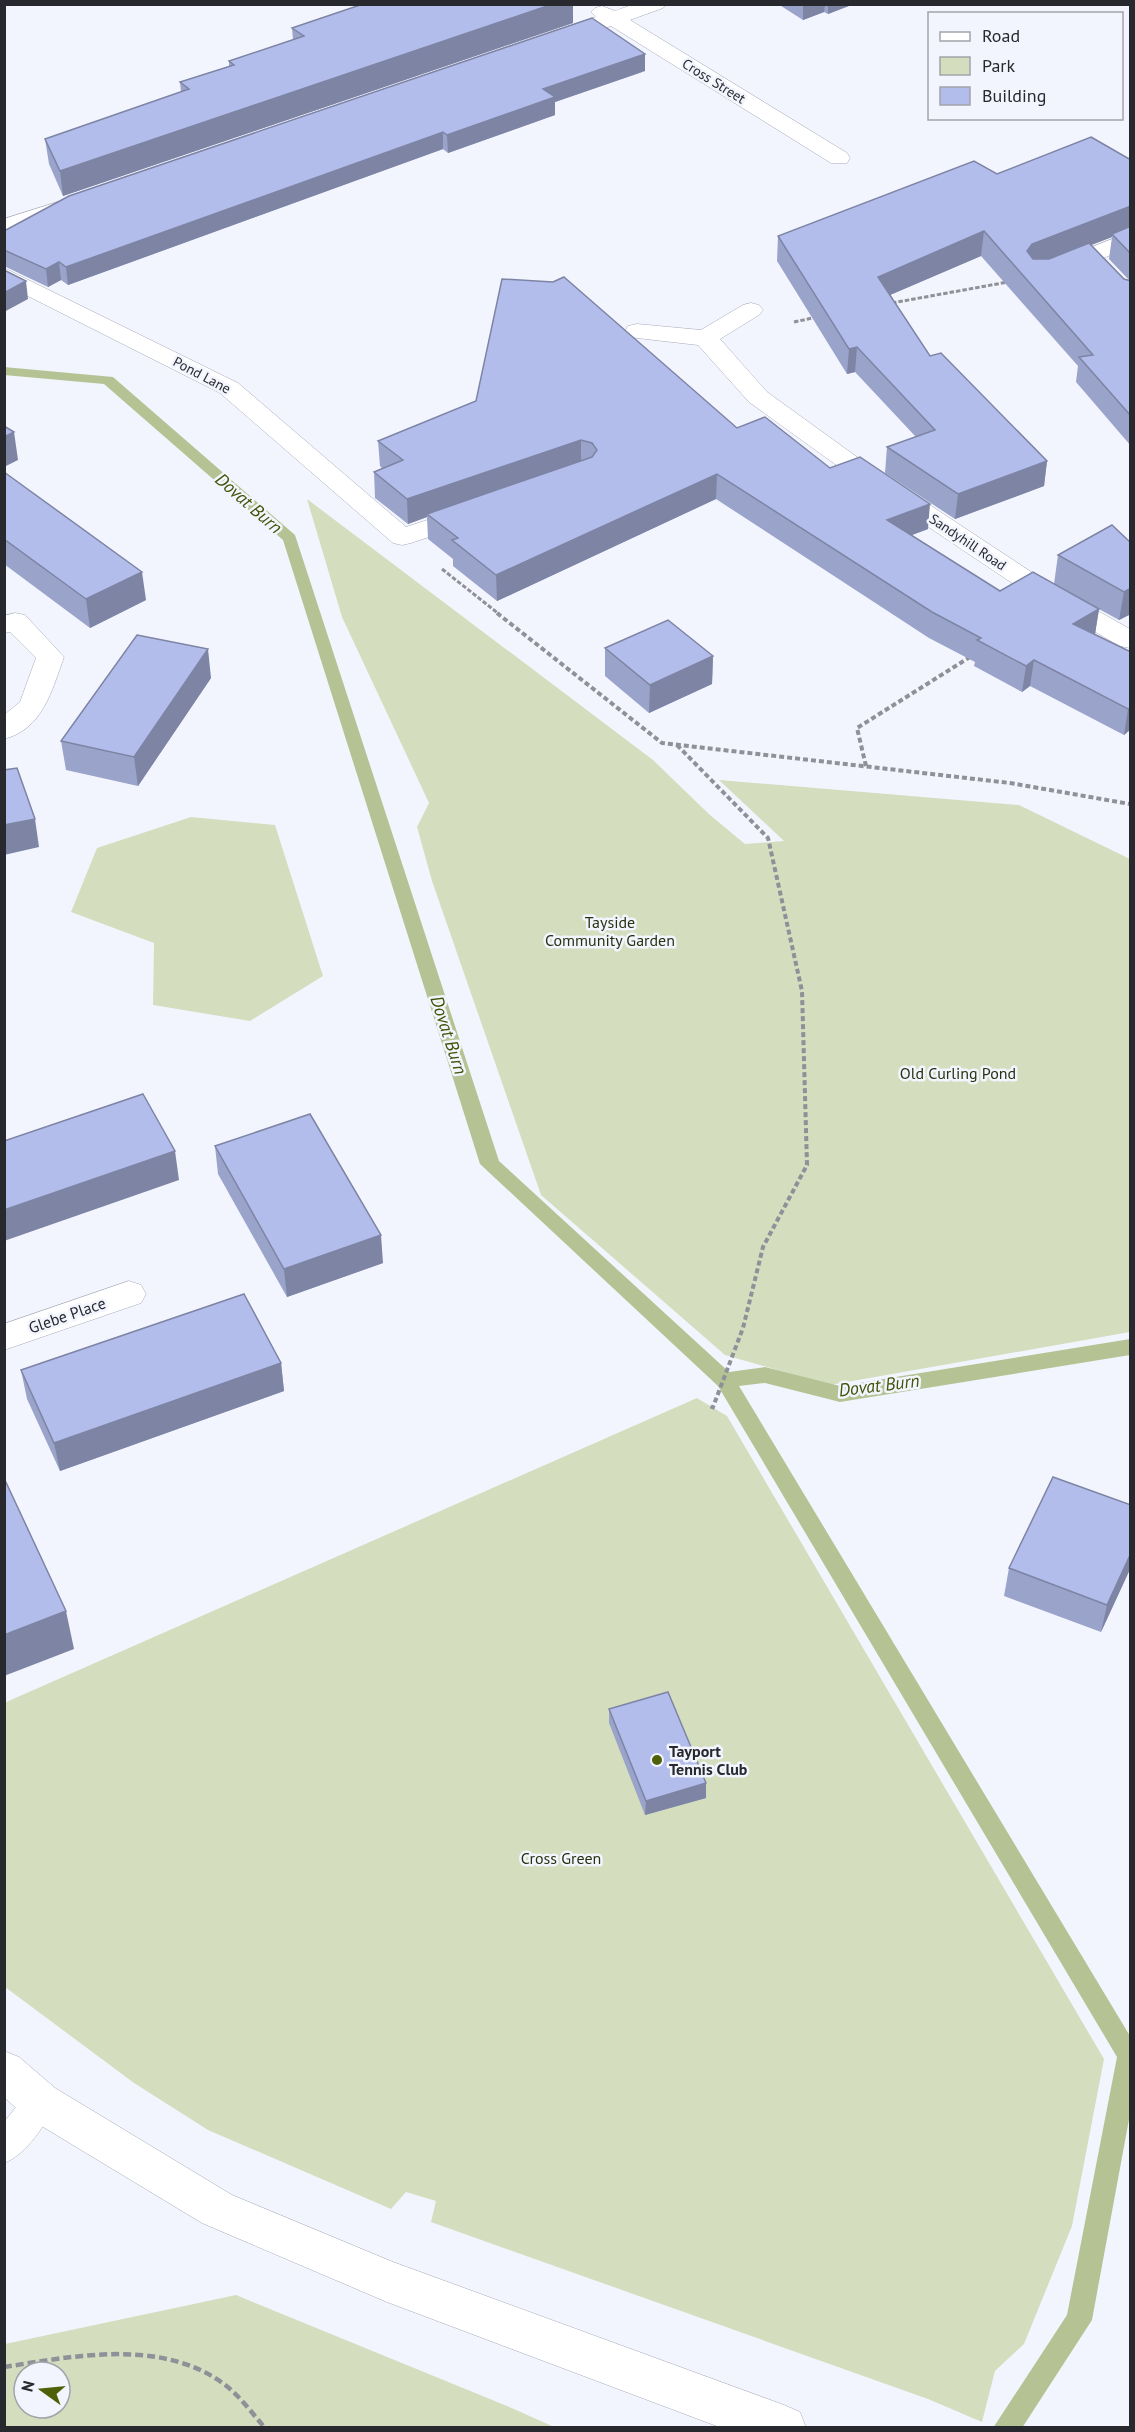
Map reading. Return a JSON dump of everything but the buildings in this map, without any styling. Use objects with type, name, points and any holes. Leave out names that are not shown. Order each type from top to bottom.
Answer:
[{"type":"street","name":"Cross Street","points":[[590,4],[839,158]]},
{"type":"street","points":[[534,46],[656,4]]},
{"type":"street","points":[[4,227],[83,200]]},
{"type":"street","points":[[1038,276],[1098,264],[1131,239]]},
{"type":"street","name":"Pond Lane","points":[[4,274],[229,388],[402,537]]},
{"type":"street","points":[[638,331],[705,338],[751,310]]},
{"type":"street","name":"Sandyhill Road","points":[[705,338],[758,397],[848,462],[1040,589],[1131,640]]},
{"type":"street","points":[[402,537],[492,506]]},
{"type":"street","points":[[4,625],[15,621],[50,657],[33,706],[4,730]]},
{"type":"street","name":"Glebe Place","points":[[4,1337],[129,1294]]},
{"type":"street","points":[[4,2070],[40,2102],[217,2209],[387,2281],[784,2427]]},
{"type":"lane","points":[[4,2148],[40,2102]]},
{"type":"path","points":[[889,304],[1038,276]]},
{"type":"path","points":[[705,338],[820,317]]},
{"type":"path","points":[[402,537],[662,743],[1010,783],[1131,804]]},
{"type":"path","points":[[866,766],[857,728],[971,656]]},
{"type":"path","points":[[676,744],[768,838],[802,991],[807,1165],[763,1247],[737,1343],[712,1409]]},
{"type":"path","points":[[4,2367],[82,2356],[174,2360],[191,2364],[224,2384],[265,2427]]},
{"type":"green space","points":[[307,499],[653,760],[710,815],[745,844],[784,841],[719,780],[1019,805],[1130,859],[1130,1332],[830,1385],[725,1355],[541,1195],[432,881],[417,827],[429,803],[342,617]]},
{"type":"green space","points":[[191,817],[275,825],[323,976],[250,1021],[153,1005],[154,943],[71,912],[97,848]]},
{"type":"green space","name":"Cross Green","points":[[697,1398],[727,1416],[1104,2059],[1072,2226],[1024,2344],[995,2371],[982,2422],[928,2399],[431,2222],[436,2201],[406,2192],[391,2209],[208,2130],[134,2083],[5,1987],[4,1703]]},
{"type":"green space","points":[[236,2295],[554,2427],[5,2427],[5,2344]]},
{"type":"waterway","name":"Dovat Burn","points":[[4,371],[108,380],[290,538],[490,1164],[725,1380]]},
{"type":"waterway","name":"Dovat Burn","points":[[725,1380],[765,1375],[840,1394],[1130,1347]]},
{"type":"waterway","points":[[725,1380],[1129,2056],[1079,2320],[1006,2428]]},
{"type":"place","name":"Tayport Tennis Club","points":[[657,1760]]},
{"type":"park label","name":"Tayside Community Garden","points":[[610,931]]},
{"type":"park label","name":"Old Curling Pond","points":[[958,1073]]}]
